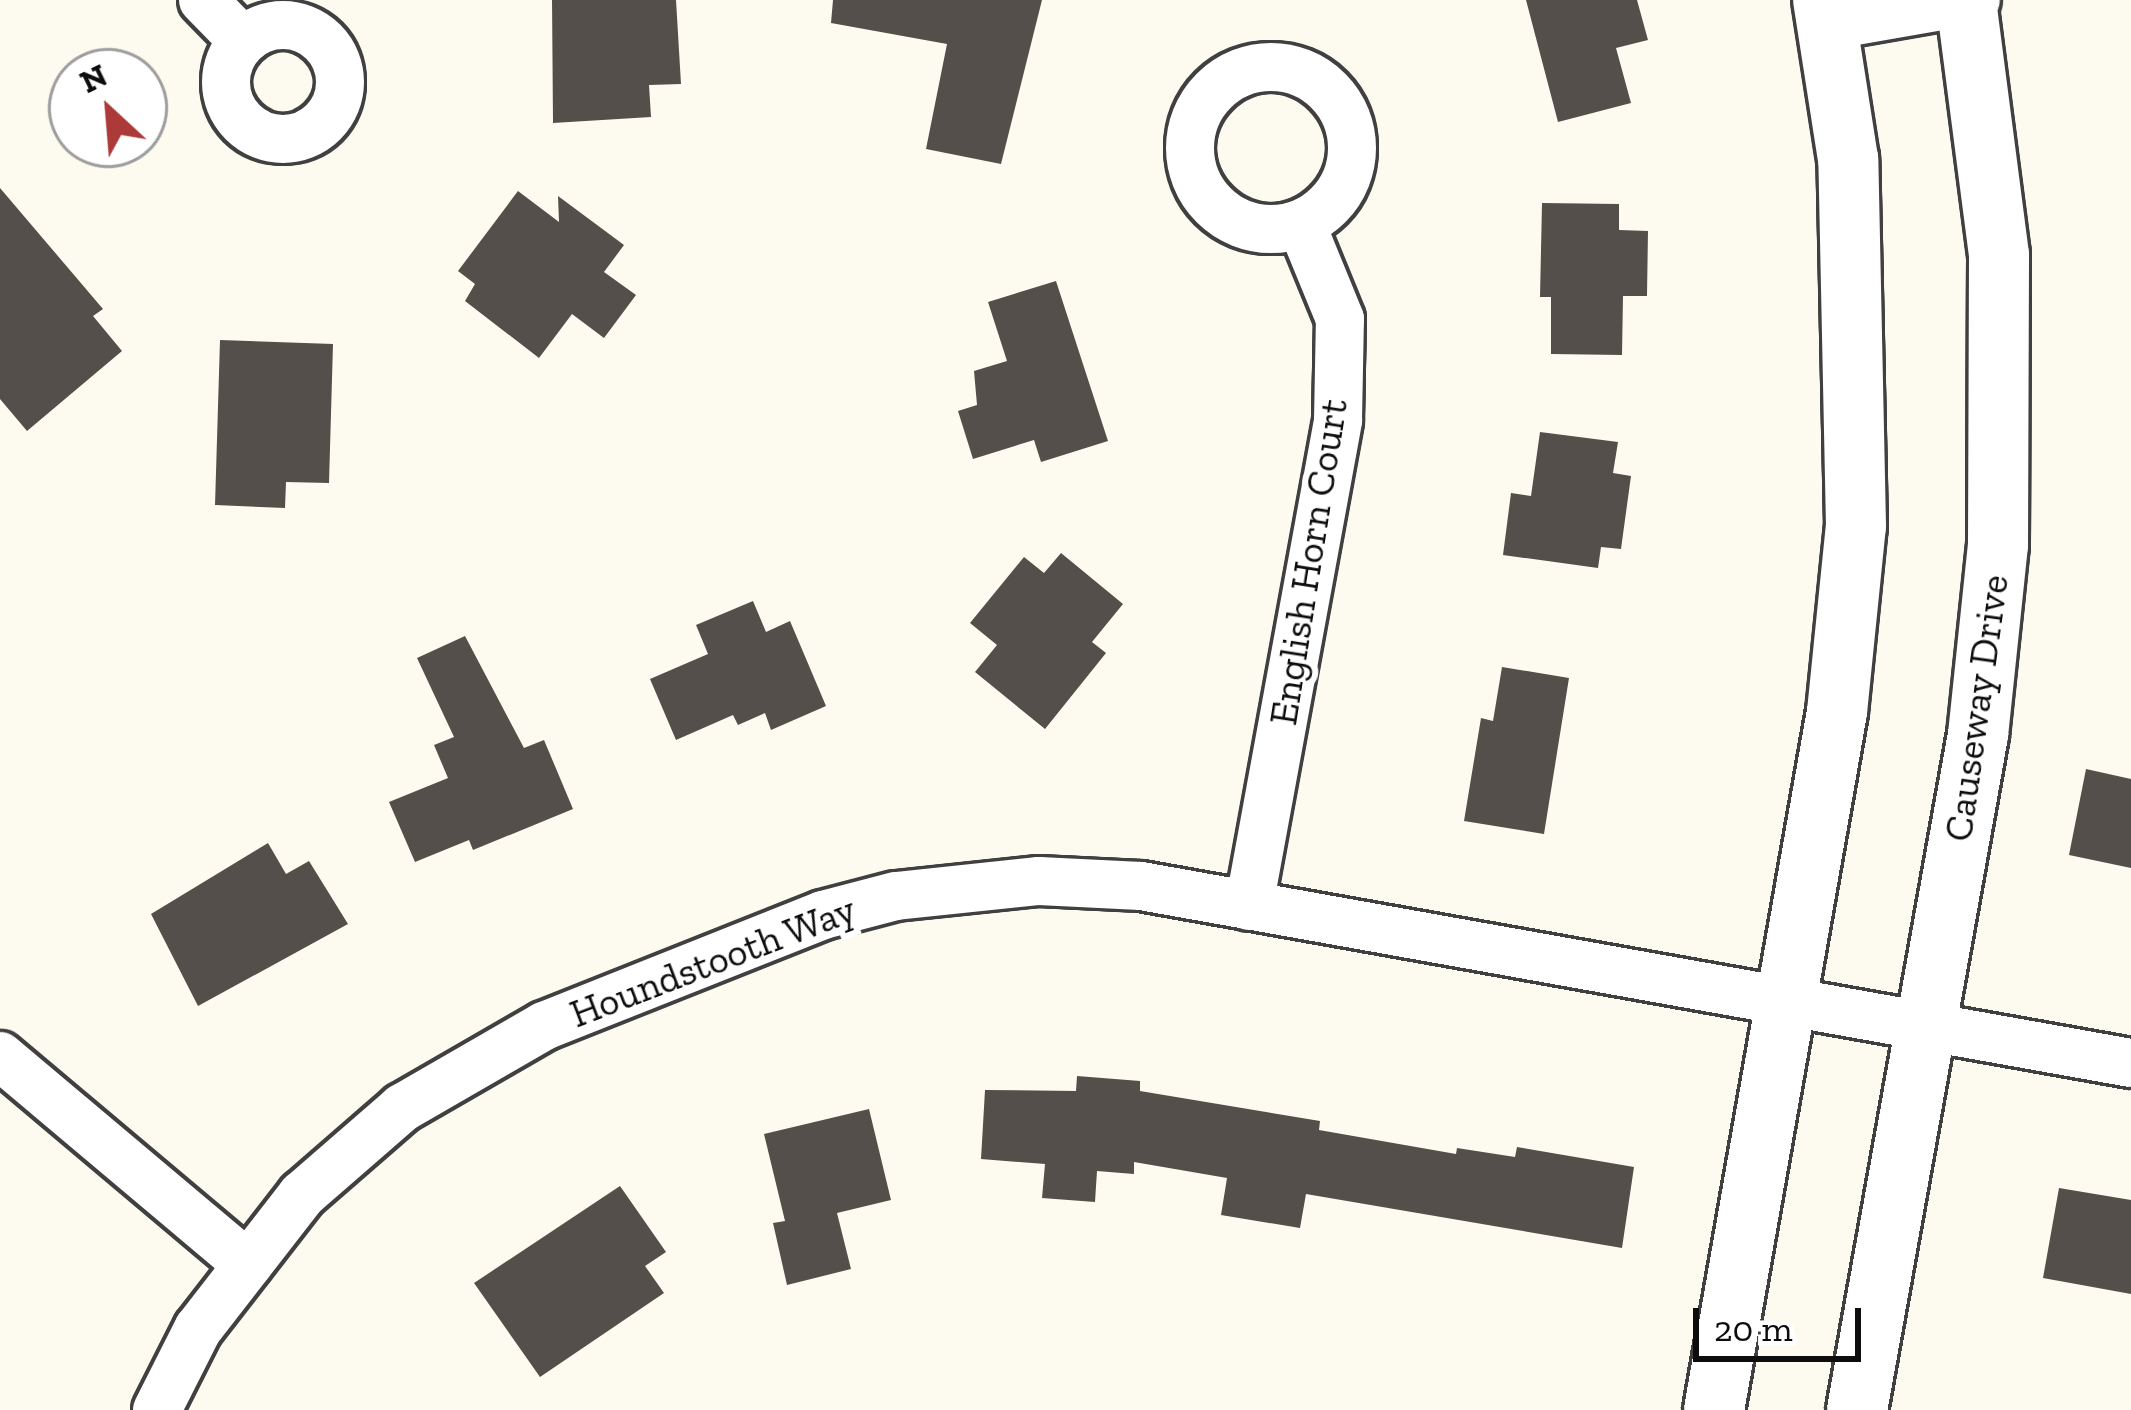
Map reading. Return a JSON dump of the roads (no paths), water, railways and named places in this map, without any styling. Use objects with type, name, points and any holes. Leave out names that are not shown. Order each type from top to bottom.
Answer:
[{"type":"street","points":[[203,0],[243,41]]},
{"type":"street","points":[[1714,1410],[1837,712],[1856,526],[1848,159],[1825,13],[1969,1]]},
{"type":"street","name":"Causeway Drive","points":[[1857,1410],[1978,735],[1998,545],[1999,255],[1969,1]]},
{"type":"street","name":"English Horn Court","points":[[1249,906],[1338,420],[1340,319],[1301,224]]},
{"type":"street","name":"Houndstooth Way","points":[[157,1410],[198,1329],[302,1195],[402,1108],[496,1049],[823,915],[938,889],[1039,881],[1141,886],[2131,1063]]},
{"type":"street","points":[[0,1056],[248,1265]]}]
